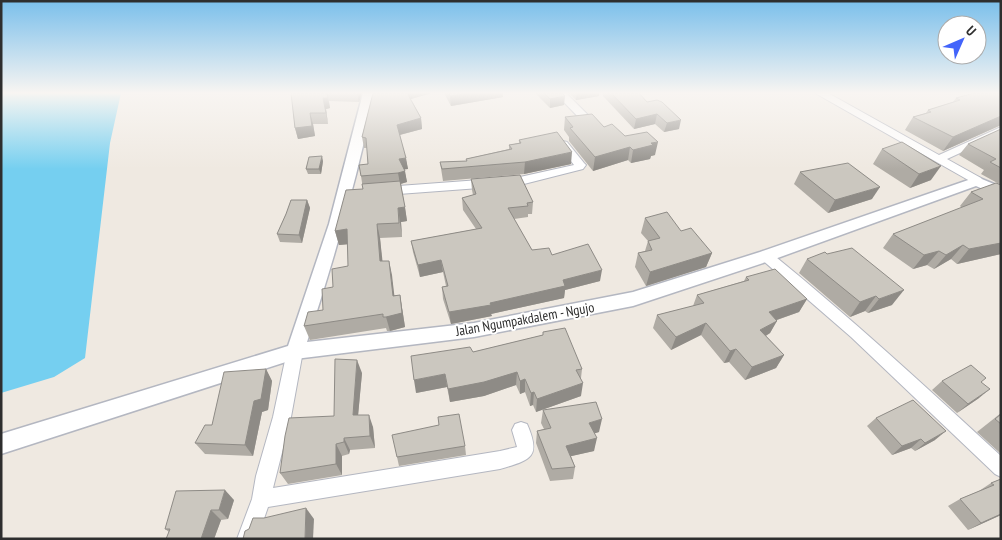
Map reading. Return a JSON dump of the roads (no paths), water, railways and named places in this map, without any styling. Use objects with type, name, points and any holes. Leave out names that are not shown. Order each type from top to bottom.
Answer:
[{"type":"street","points":[[247,539],[262,499],[264,476],[282,418],[295,351],[349,193],[366,118]]},
{"type":"street","points":[[585,118],[590,123]]},
{"type":"street","points":[[865,118],[1001,193]]},
{"type":"street","points":[[939,159],[1001,130]]},
{"type":"street","points":[[374,192],[502,183],[579,167],[580,165],[563,144]]},
{"type":"street","name":"Jalan Ngumpakdalem - Ngujo","points":[[1,444],[295,351],[474,330],[633,299],[766,256],[978,180]]},
{"type":"street","points":[[766,256],[808,289],[1001,468]]},
{"type":"street","points":[[262,499],[500,460],[522,454],[526,449],[521,430]]},
{"type":"water","points":[[1,118],[115,118],[110,143],[85,358],[54,377],[1,393]]}]
